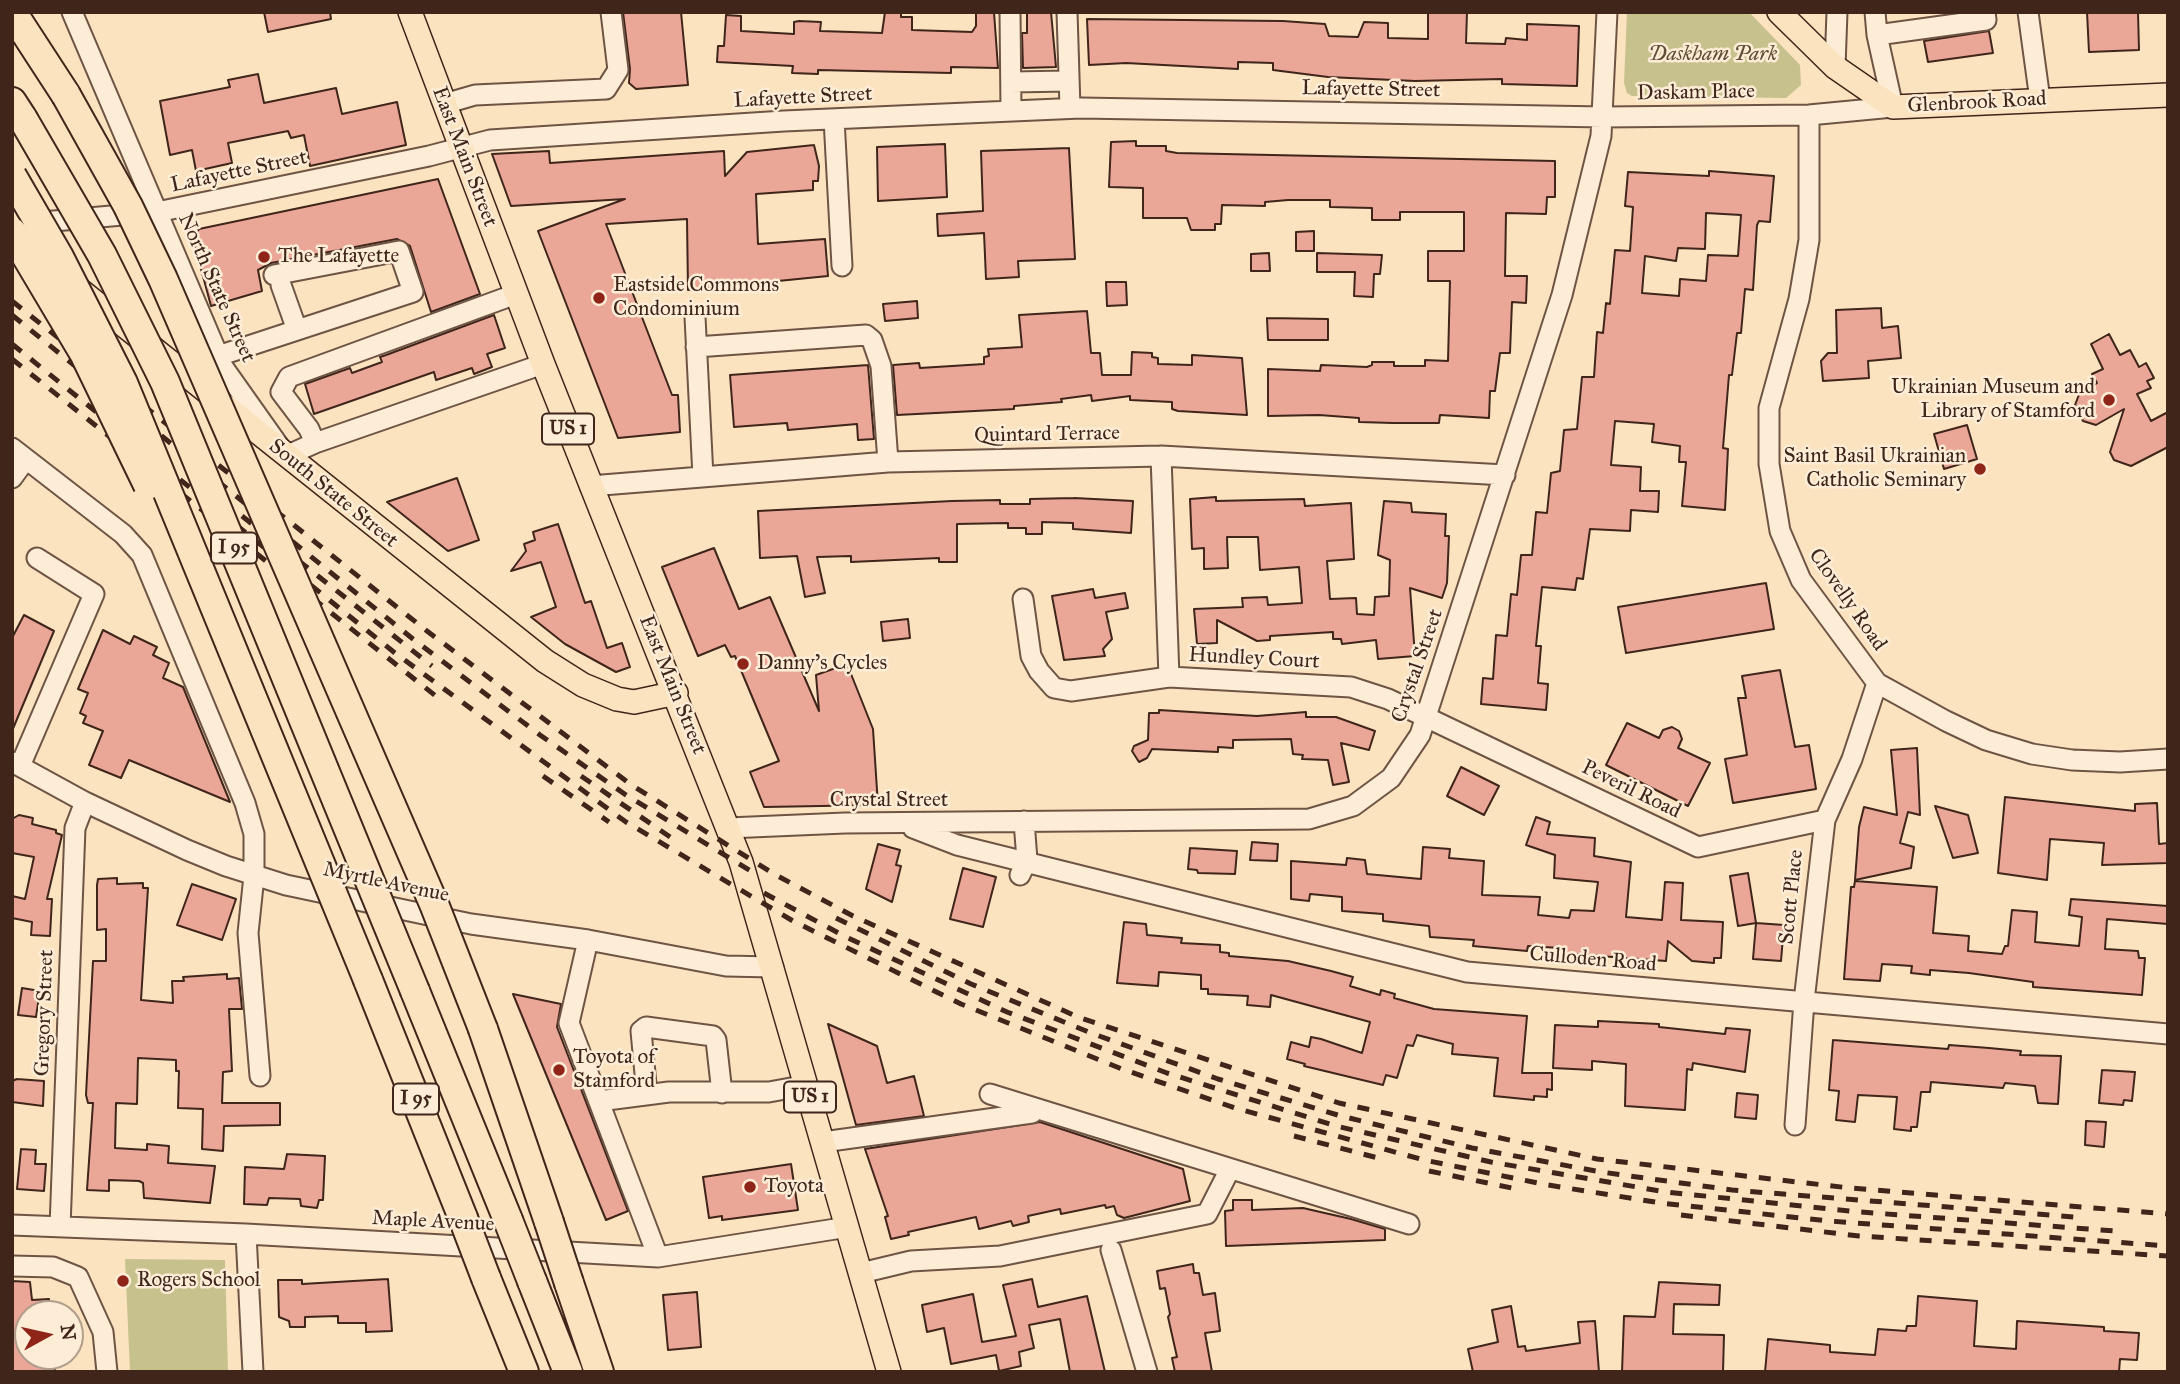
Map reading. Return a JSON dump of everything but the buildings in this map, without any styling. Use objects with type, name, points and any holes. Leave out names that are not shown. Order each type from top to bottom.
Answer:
[{"type":"highway","points":[[12,12],[66,95],[118,186],[163,279],[434,904],[483,1029],[599,1372]]},
{"type":"highway","name":"I 95","points":[[18,111],[102,255],[165,382],[568,1372]]},
{"type":"highway","name":"I 95","points":[[12,176],[59,257],[123,383],[368,980],[524,1372]]},
{"type":"highway","points":[[12,234],[84,353],[258,709]]},
{"type":"main road","name":"East Main Street","points":[[410,12],[590,486],[676,693],[728,828],[773,967],[890,1372]]},
{"type":"main road","name":"Glenbrook Road","points":[[1779,12],[1835,66],[1893,107],[2168,95]]},
{"type":"main road","name":"South State Street","points":[[12,234],[511,636],[565,675],[617,699],[634,702],[676,693]]},
{"type":"street","name":"North State Street","points":[[72,12],[221,361],[286,456]]},
{"type":"street","points":[[444,104],[475,95],[606,89],[618,70],[611,12]]},
{"type":"street","points":[[1010,12],[1011,111]]},
{"type":"street","points":[[1067,12],[1070,108]]},
{"type":"street","points":[[1604,117],[1607,12]]},
{"type":"street","points":[[1835,66],[1837,12]]},
{"type":"street","points":[[1875,12],[1877,35],[1893,107]]},
{"type":"street","points":[[1877,35],[1986,20],[1985,12]]},
{"type":"street","points":[[2028,12],[2040,100]]},
{"type":"street","points":[[1011,82],[1069,80]]},
{"type":"street","name":"Daskam Place","points":[[1604,117],[1809,115],[1893,107]]},
{"type":"street","name":"Lafayette Street","points":[[12,225],[157,212],[490,140],[834,118],[1070,108],[1604,117]]},
{"type":"street","name":"Clovelly Road","points":[[1809,115],[1809,240],[1799,299],[1769,408],[1770,486],[1787,553],[1801,580],[1877,683],[1966,731],[2032,754],[2108,762],[2168,759]]},
{"type":"street","name":"Crystal Street","points":[[728,828],[1309,818],[1353,806],[1391,778],[1420,735],[1505,475],[1562,295],[1598,153],[1604,117]]},
{"type":"street","points":[[834,118],[842,266]]},
{"type":"street","points":[[221,361],[297,330],[413,292],[399,251],[278,280],[297,330]]},
{"type":"street","points":[[315,443],[309,429],[281,392],[289,377],[516,294]]},
{"type":"street","points":[[695,317],[704,477]]},
{"type":"street","points":[[696,347],[866,335],[875,346],[881,366],[888,462]]},
{"type":"street","points":[[286,456],[315,443],[543,364]]},
{"type":"street","points":[[12,478],[19,453],[123,534],[142,555],[245,803],[254,834],[254,876],[248,933],[260,1076]]},
{"type":"street","name":"Quintard Terrace","points":[[590,486],[888,462],[1161,456],[1505,475]]},
{"type":"street","name":"Hundley Court","points":[[1161,456],[1169,677],[1351,687],[1427,716]]},
{"type":"street","points":[[16,764],[94,594],[37,558]]},
{"type":"street","points":[[1023,599],[1031,656],[1039,671],[1054,688],[1071,691],[1169,677]]},
{"type":"street","name":"Scott Place","points":[[1795,1125],[1804,1001],[1825,820],[1852,759],[1877,683]]},
{"type":"street","name":"Peveril Road","points":[[1427,716],[1698,848],[1825,820]]},
{"type":"street","name":"Myrtle Avenue","points":[[16,764],[85,802],[187,850],[254,876],[471,924],[588,940],[726,966],[773,967]]},
{"type":"street","name":"Gregory Street","points":[[60,1227],[75,828],[85,802]]},
{"type":"street","points":[[1023,868],[1024,821]]},
{"type":"street","name":"Culloden Road","points":[[904,824],[1023,868],[1467,972],[2168,1034]]},
{"type":"street","points":[[588,940],[569,1023],[658,1257]]},
{"type":"street","points":[[647,1095],[641,1031],[646,1027],[713,1036],[716,1040],[722,1093]]},
{"type":"street","points":[[599,1101],[647,1095],[769,1092],[807,1085]]},
{"type":"street","points":[[990,1094],[1409,1224]]},
{"type":"street","points":[[823,1142],[1032,1113],[1035,1108]]},
{"type":"street","points":[[861,1273],[911,1261],[1000,1256],[1207,1214],[1230,1169]]},
{"type":"street","name":"Maple Avenue","points":[[12,1224],[658,1257],[848,1227]]},
{"type":"street","points":[[246,1234],[253,1372]]},
{"type":"street","points":[[1111,1250],[1147,1372]]},
{"type":"street","points":[[12,1266],[62,1269],[78,1277],[103,1332],[107,1372]]},
{"type":"green space","name":"Daskham Park","points":[[1627,12],[1749,12],[1800,65],[1801,85],[1786,98],[1632,96],[1627,93],[1624,83]]},
{"type":"green space","points":[[125,1259],[225,1260],[228,1372],[130,1372]]},
{"type":"railway","points":[[12,301],[427,631],[630,784],[774,874],[853,916],[1078,1017],[1339,1103],[1597,1159],[1850,1188],[2168,1214]]},
{"type":"railway","points":[[12,315],[413,639],[540,735],[626,795],[759,876]]},
{"type":"railway","points":[[12,344],[395,653],[626,822],[793,921],[961,1004],[1122,1069],[1235,1108],[1424,1160],[1548,1185],[1661,1203],[1829,1221],[2168,1246]]},
{"type":"railway","points":[[12,359],[437,697]]},
{"type":"railway","points":[[242,516],[432,666]]},
{"type":"railway","points":[[543,776],[609,822]]},
{"type":"railway","points":[[581,776],[676,841]]},
{"type":"railway","points":[[764,893],[846,937],[1007,1012],[1167,1073],[1336,1126],[1491,1162],[1666,1192],[1860,1212],[2115,1231]]},
{"type":"railway","points":[[836,918],[971,984],[1091,1033],[1218,1079],[1341,1116],[1472,1148],[1601,1172],[1732,1190],[2074,1217]]},
{"type":"railway","points":[[1294,1136],[1382,1159]]},
{"type":"railway","points":[[1429,1171],[1512,1188]]},
{"type":"railway","points":[[1681,1215],[1859,1236],[2168,1256]]},
{"type":"place","name":"The Lafayette","points":[[264,257]]},
{"type":"place","name":"Eastside Commons Condominium","points":[[599,298]]},
{"type":"place","name":"Ukrainian Museum and Library of Stamford","points":[[2109,400]]},
{"type":"place","name":"Saint Basil Ukrainian Catholic Seminary","points":[[1980,469]]},
{"type":"place","name":"Danny's Cycles","points":[[743,664]]},
{"type":"place","name":"Toyota of Stamford","points":[[559,1070]]},
{"type":"place","name":"Toyota","points":[[750,1187]]},
{"type":"place","name":"Rogers School","points":[[123,1281]]}]
